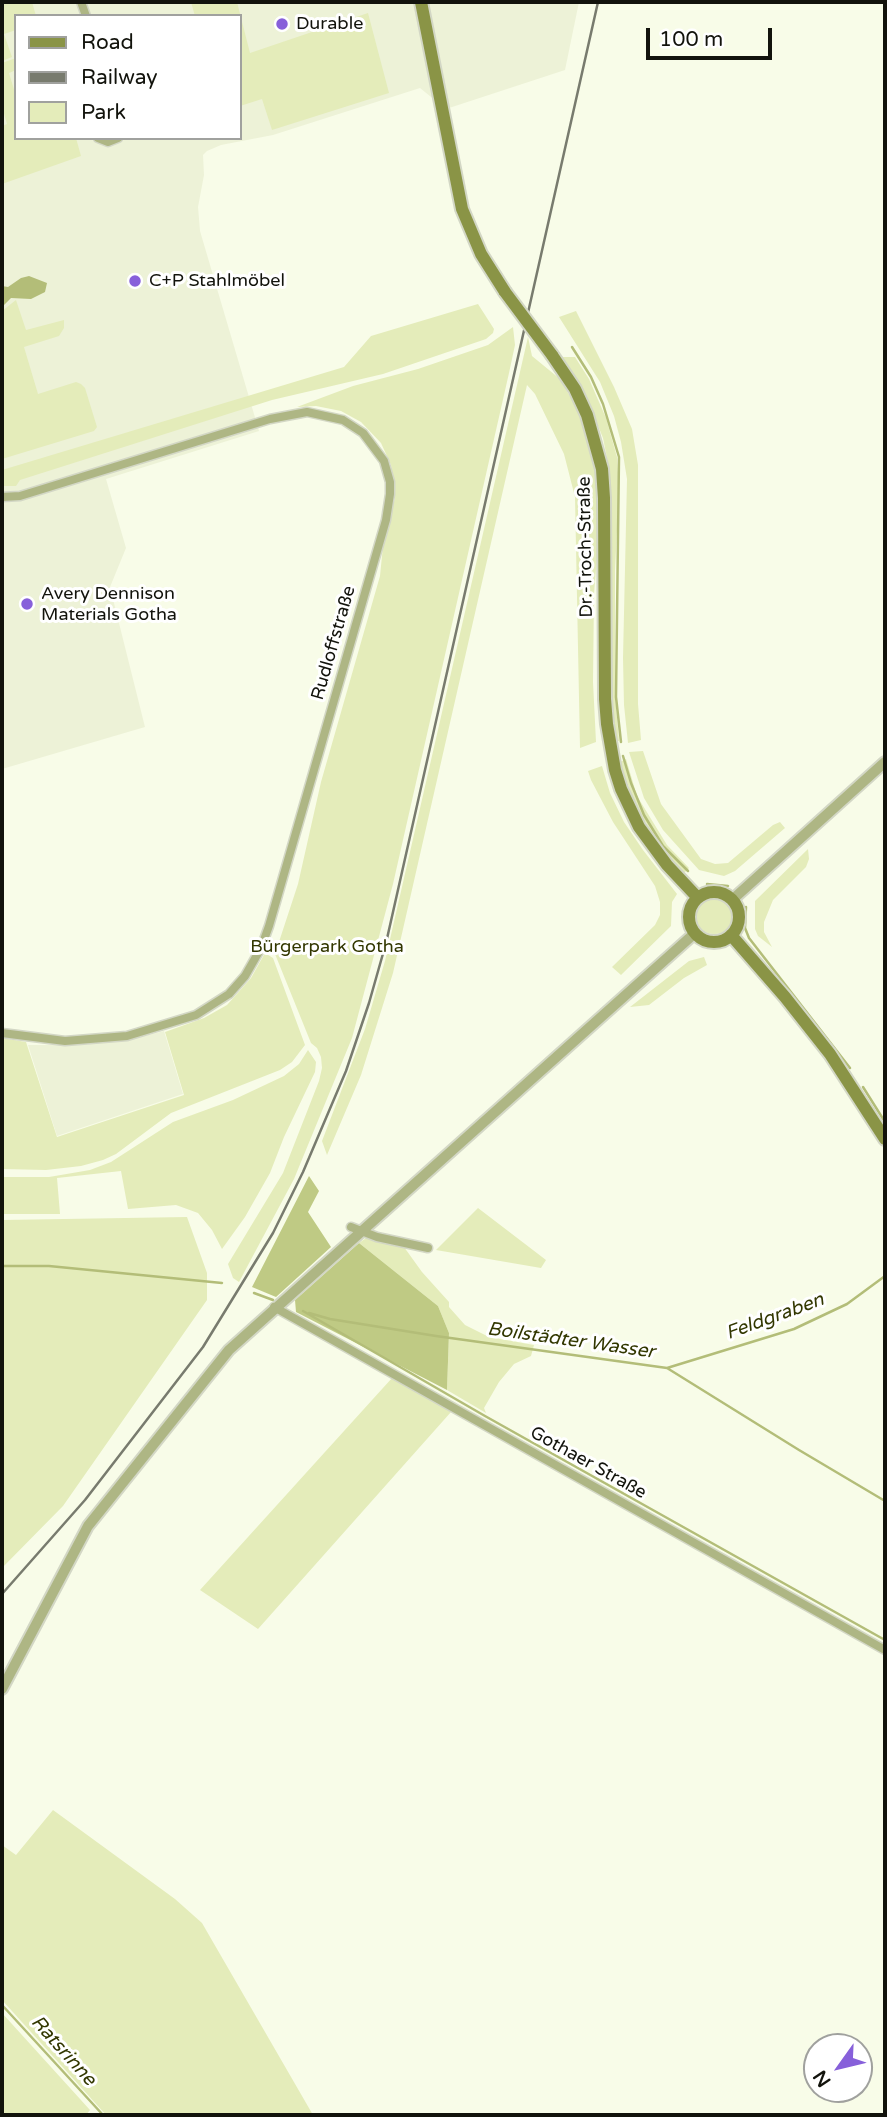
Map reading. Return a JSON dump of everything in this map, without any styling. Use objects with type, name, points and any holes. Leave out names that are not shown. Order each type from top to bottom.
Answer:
[{"type":"main road","name":"Dr.-Troch-Straße","points":[[421,2],[462,209],[481,254],[505,292],[575,388],[587,415],[602,469],[605,699],[607,724],[621,789],[639,827],[667,865],[698,898]]},
{"type":"main road","points":[[715,892],[732,900],[739,918],[731,935],[712,942],[695,933],[690,925],[689,915],[691,906],[698,898],[715,892]]},
{"type":"main road","points":[[731,935],[830,1054],[885,1139]]},
{"type":"street","name":"Rudloffstraße","points":[[2,497],[20,496],[270,419],[307,412],[343,420],[363,433],[383,461],[390,482],[386,520],[272,916],[261,948],[245,976],[229,995],[196,1015],[127,1036],[65,1041],[2,1033]]},
{"type":"street","points":[[732,900],[885,762]]},
{"type":"street","points":[[2,1689],[88,1526],[229,1350],[356,1228],[695,933]]},
{"type":"street","points":[[356,1228],[377,1237],[428,1248]]},
{"type":"street","name":"Gothaer Straße","points":[[274,1307],[885,1650]]},
{"type":"shaded area","points":[[2,2],[579,2],[565,70],[446,109],[420,88],[273,135],[221,145],[203,155],[204,175],[198,207],[200,231],[259,431],[106,479],[126,548],[110,587],[145,727],[2,769]]},
{"type":"shaded area","points":[[29,276],[47,283],[45,292],[31,299],[11,298],[2,307],[2,286],[8,287]]},
{"type":"shaded area","points":[[164,1031],[183,1094],[57,1136],[28,1045],[81,1045],[129,1040]]},
{"type":"shaded area","points":[[309,1176],[319,1191],[308,1212],[331,1247],[276,1297],[252,1287]]},
{"type":"shaded area","points":[[359,1243],[438,1306],[449,1333],[447,1390],[296,1312],[295,1300]]},
{"type":"green space","points":[[2,2],[32,2],[35,14],[14,14],[14,31],[4,34],[12,57],[2,61]]},
{"type":"green space","points":[[191,2],[237,2],[240,14],[194,14]]},
{"type":"green space","points":[[368,13],[389,93],[272,130],[262,99],[242,105],[242,22],[250,53]]},
{"type":"green space","points":[[14,59],[14,71],[9,73],[14,89],[14,140],[77,140],[81,156],[2,184],[2,126],[7,124],[2,107],[2,63]]},
{"type":"green space","points":[[16,300],[26,330],[64,320],[64,328],[59,336],[24,347],[38,394],[76,382],[81,384],[85,388],[97,427],[94,431],[2,459],[2,311]]},
{"type":"green space","points":[[478,304],[494,329],[486,339],[383,374],[272,400],[20,480],[16,486],[2,486],[2,470],[344,367],[371,336]]},
{"type":"green space","points":[[576,311],[632,429],[638,465],[638,704],[641,740],[628,743],[623,658],[627,479],[614,416],[600,382],[559,317]]},
{"type":"green space","name":"Bürgerpark Gotha","points":[[513,327],[515,345],[509,373],[393,884],[352,1038],[294,1179],[239,1282],[233,1278],[228,1264],[283,1173],[322,1068],[321,1057],[311,1043],[275,954],[298,884],[321,782],[380,576],[383,546],[395,498],[391,465],[381,443],[361,422],[341,411],[316,406],[297,407],[353,386],[418,369],[488,345]]},
{"type":"green space","points":[[528,337],[532,356],[560,379],[576,407],[589,440],[597,474],[598,545],[594,594],[593,682],[596,742],[580,748],[575,497],[564,454],[535,394],[527,385],[393,973],[361,1075],[327,1155],[322,1141],[365,1029],[385,961]]},
{"type":"green space","points":[[562,357],[575,357],[589,379],[606,418],[617,457],[619,489],[615,571],[615,695],[619,741],[614,734],[611,706],[611,489],[608,463],[603,438],[584,391]]},
{"type":"green space","points":[[643,751],[661,804],[701,859],[715,864],[728,863],[773,825],[780,822],[785,828],[735,871],[724,876],[699,870],[663,830],[644,798],[629,752]]},
{"type":"green space","points":[[626,759],[637,796],[667,845],[689,868],[684,873],[657,842],[634,802],[620,762]]},
{"type":"green space","points":[[602,766],[610,793],[624,822],[677,894],[672,902],[671,926],[621,975],[612,967],[655,925],[660,915],[660,902],[655,886],[613,822],[591,780],[588,771]]},
{"type":"green space","points":[[808,849],[806,867],[773,900],[764,922],[764,932],[772,947],[758,936],[755,929],[755,901]]},
{"type":"green space","points":[[714,898],[727,903],[732,916],[727,929],[714,934],[701,929],[696,916],[701,903]]},
{"type":"green space","points":[[265,953],[273,958],[305,1045],[292,1062],[280,1070],[171,1113],[116,1154],[103,1160],[81,1166],[46,1170],[2,1169],[2,1038],[26,1042],[57,1137],[184,1095],[165,1032],[204,1018],[227,1005],[251,978]]},
{"type":"green space","points":[[704,957],[707,965],[684,978],[649,1005],[630,1007],[689,961]]},
{"type":"green space","points":[[308,1050],[316,1062],[315,1072],[270,1173],[245,1217],[222,1249],[212,1230],[198,1213],[176,1205],[128,1209],[121,1171],[57,1178],[60,1214],[2,1214],[2,1177],[49,1177],[90,1170],[111,1162],[173,1122],[233,1100],[284,1076],[299,1064]]},
{"type":"green space","points":[[478,1208],[546,1260],[541,1268],[436,1250]]},
{"type":"green space","points":[[187,1217],[207,1273],[207,1300],[63,1506],[2,1568],[2,1220]]},
{"type":"green space","points":[[366,1238],[404,1247],[465,1325],[489,1337],[534,1345],[531,1356],[514,1364],[499,1382],[484,1408],[486,1413],[447,1390],[449,1333],[438,1306],[359,1243]]},
{"type":"green space","points":[[392,1378],[451,1412],[258,1629],[200,1590]]},
{"type":"green space","points":[[53,1810],[175,1899],[202,1923],[313,2115],[106,2115],[2,2000],[2,1845],[16,1855]]},
{"type":"green space","points":[[2,2013],[90,2110],[86,2115],[2,2115]]},
{"type":"waterway","points":[[572,347],[591,377],[603,404],[619,457],[616,697],[621,742]]},
{"type":"waterway","points":[[623,756],[644,815],[663,846],[688,871]]},
{"type":"waterway","points":[[707,884],[728,886]]},
{"type":"waterway","points":[[746,907],[745,928],[749,938],[850,1068]]},
{"type":"waterway","points":[[863,1087],[885,1122]]},
{"type":"waterway","name":"Boilstädter Wasser","points":[[2,1266],[49,1266],[222,1283]]},
{"type":"waterway","name":"Feldgraben","points":[[667,1368],[794,1329],[847,1304],[885,1276]]},
{"type":"waterway","name":"Boilstädter Wasser","points":[[254,1293],[273,1300]]},
{"type":"waterway","points":[[303,1311],[885,1640]]},
{"type":"waterway","name":"Boilstädter Wasser","points":[[309,1313],[330,1319],[436,1336],[667,1368],[885,1501]]},
{"type":"waterway","name":"Ratsrinne","points":[[2,2005],[103,2115]]},
{"type":"railway","points":[[2,1594],[85,1500],[203,1347],[273,1233],[303,1172],[346,1071],[386,943],[598,2]]},
{"type":"place","name":"Durable","points":[[282,24]]},
{"type":"place","name":"C+P Stahlmöbel","points":[[135,281]]},
{"type":"place","name":"Avery Dennison Materials Gotha","points":[[27,604]]}]
